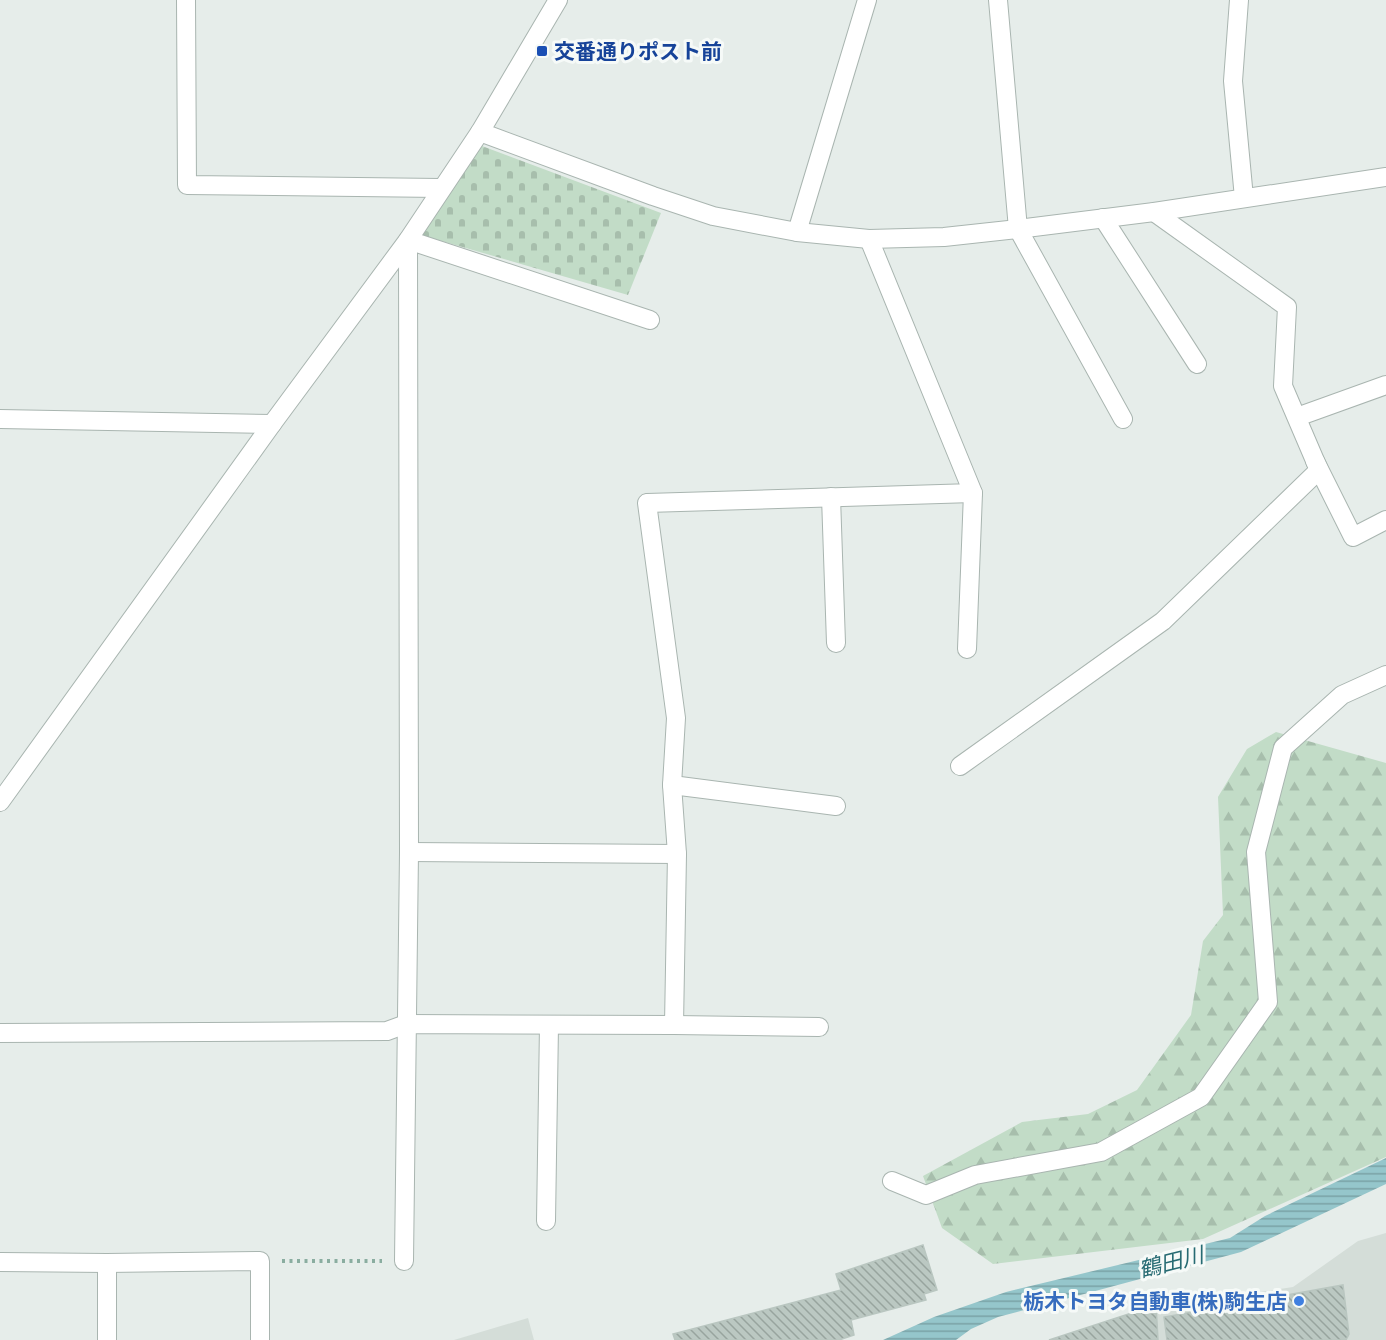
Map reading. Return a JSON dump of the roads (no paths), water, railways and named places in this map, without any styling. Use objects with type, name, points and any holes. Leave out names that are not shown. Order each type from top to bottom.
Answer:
[{"type":"street","points":[[186,0],[187,185],[440,188]]},
{"type":"street","points":[[0,802],[272,424],[408,240],[440,188],[480,132],[558,0]]},
{"type":"street","points":[[797,232],[867,0]]},
{"type":"street","points":[[998,0],[1018,229],[1123,419]]},
{"type":"street","points":[[1239,0],[1233,81],[1244,198]]},
{"type":"street","points":[[480,132],[713,216],[797,232],[869,239],[944,237],[1018,229],[1154,212],[1386,177]]},
{"type":"street","points":[[960,766],[1163,621],[1319,470],[1283,386],[1287,307],[1154,212]]},
{"type":"street","points":[[1103,218],[1197,364]]},
{"type":"street","points":[[869,239],[973,493],[967,649]]},
{"type":"street","points":[[408,240],[650,320]]},
{"type":"street","points":[[404,1261],[409,852],[408,240]]},
{"type":"street","points":[[1297,417],[1386,385]]},
{"type":"street","points":[[0,419],[272,424]]},
{"type":"street","points":[[1316,462],[1353,537],[1386,520]]},
{"type":"street","points":[[674,1025],[677,854],[672,785],[676,718],[647,503],[973,493]]},
{"type":"street","points":[[831,497],[836,643]]},
{"type":"street","points":[[892,1181],[926,1194],[975,1175],[1101,1152],[1201,1097],[1268,1002],[1256,852],[1282,748],[1341,695],[1386,675]]},
{"type":"street","points":[[672,785],[836,806]]},
{"type":"street","points":[[409,852],[677,854]]},
{"type":"street","points":[[0,1033],[387,1030],[406,1024],[819,1027]]},
{"type":"street","points":[[546,1221],[549,1025]]},
{"type":"street","points":[[0,1262],[260,1261],[260,1340]]},
{"type":"street","points":[[107,1263],[107,1340]]},
{"type":"water","name":"鶴田川","points":[[1386,1158],[1386,1184],[1241,1252],[998,1317],[971,1329],[956,1340],[883,1340],[934,1317],[1006,1292],[1230,1238],[1265,1216]]},
{"type":"place","name":"交番通りポスト前","points":[[542,51]]},
{"type":"place","name":"栃木トヨタ自動車(株)駒生店","points":[[1299,1301]]}]
